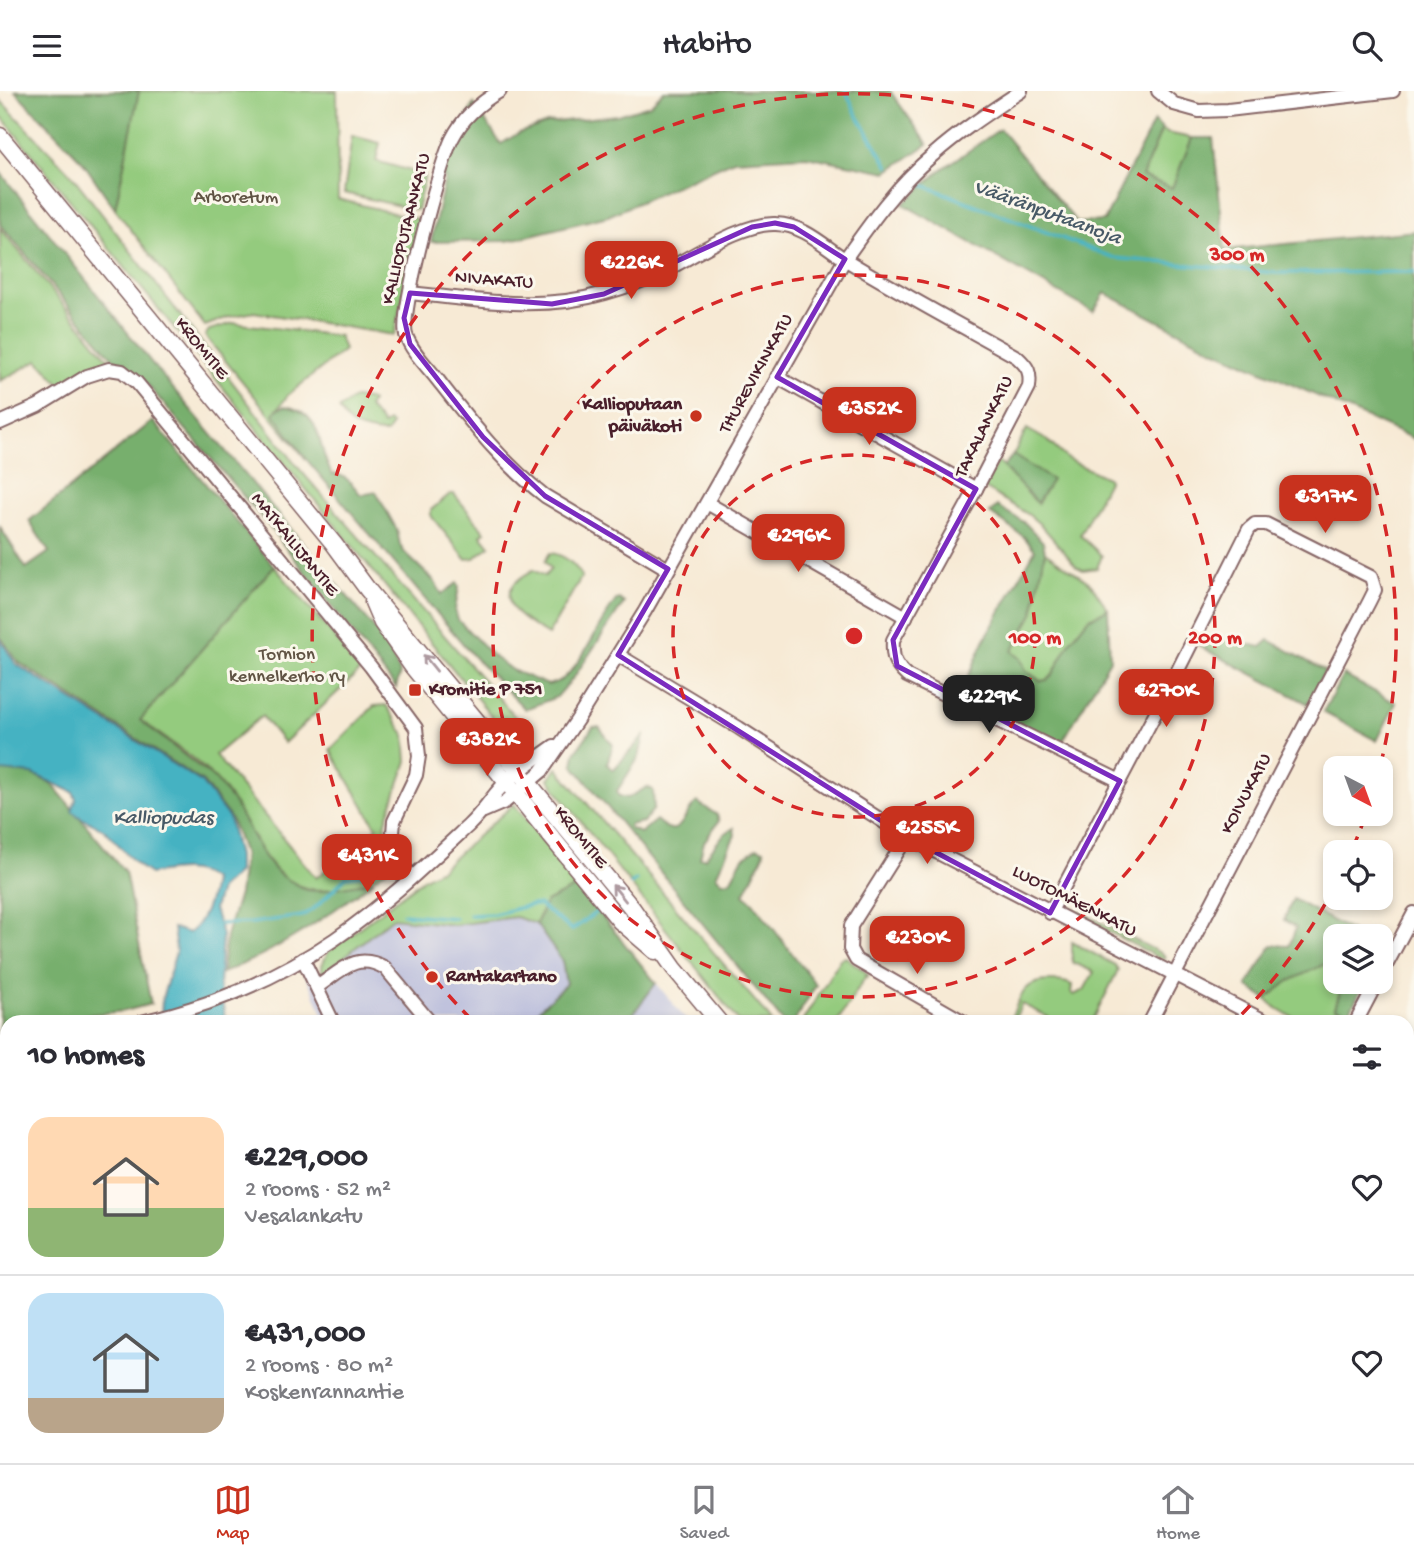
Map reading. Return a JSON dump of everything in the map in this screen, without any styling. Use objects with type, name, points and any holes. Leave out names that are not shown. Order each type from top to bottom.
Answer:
[{"type":"main road","name":"KROMITIE","points":[[0,136],[334,544],[518,782],[632,908],[674,968],[713,1015]]},
{"type":"street","name":"KALLIOPUTAANKATU","points":[[500,91],[484,100],[466,116],[451,139],[415,265],[404,318],[405,334],[483,437],[527,482],[545,496],[668,569]]},
{"type":"street","name":"THUREVIKINKATU","points":[[169,1015],[205,1006],[255,983],[303,959],[346,931],[412,877],[484,811],[505,802],[518,782],[542,771],[618,655],[845,259],[871,222],[931,156],[962,130],[1021,91]]},
{"type":"street","points":[[1158,91],[1174,104],[1199,111],[1393,91]]},
{"type":"street","name":"NIVAKATU","points":[[410,293],[502,303],[552,304],[604,294],[658,274],[752,227],[775,223],[794,227],[845,259]]},
{"type":"street","name":"TAKALANKATU","points":[[845,259],[1017,357],[1031,374],[1029,387],[976,489],[893,639],[892,655],[897,666],[907,676],[1120,781]]},
{"type":"street","name":"MATKAILIJANTIE","points":[[0,423],[38,406],[87,376],[109,369],[122,371],[138,383],[371,667],[416,728],[419,756],[416,775],[394,821],[392,845],[402,865],[412,877]]},
{"type":"street","points":[[777,377],[976,489]]},
{"type":"street","points":[[706,502],[906,617]]},
{"type":"street","name":"KOIVUKATU","points":[[1120,781],[1249,529],[1255,524],[1266,524],[1368,576],[1374,583],[1375,590],[1154,1015]]},
{"type":"street","name":"LUOTOMÄENKATU","points":[[618,655],[739,728],[908,837],[1253,1015]]},
{"type":"street","points":[[1050,912],[1120,781]]},
{"type":"street","points":[[908,837],[851,926],[849,944],[856,960],[952,1015]]},
{"type":"street","points":[[1393,952],[1414,913]]},
{"type":"street","points":[[303,959],[330,1015]]},
{"type":"street","points":[[317,987],[349,963],[376,963],[385,968],[424,1015]]},
{"type":"street","points":[[1360,1015],[1371,994]]},
{"type":"highlighted area","points":[[775,223],[794,227],[845,259],[777,377],[976,489],[893,640],[897,666],[1120,781],[1050,913],[907,837],[618,655],[668,569],[545,496],[483,437],[410,344],[404,318],[410,293],[552,304],[604,294],[752,227]]},
{"type":"shaded area","points":[[516,917],[536,924],[562,961],[620,939],[682,1015],[324,1015],[302,968],[323,975],[392,918],[454,925]]},
{"type":"green space","points":[[15,91],[139,91],[115,209],[82,161]]},
{"type":"green space","name":"Arboretum","points":[[139,91],[337,91],[338,199],[421,220],[394,335],[254,312],[205,326],[115,209]]},
{"type":"green space","points":[[664,91],[890,91],[928,144],[887,172],[806,156],[734,160],[608,216],[507,241],[431,242],[445,178],[435,173],[474,104],[501,144],[519,133],[547,123],[617,115],[650,105]]},
{"type":"green space","points":[[0,100],[70,173],[302,472],[517,719],[502,729],[0,115]]},
{"type":"green space","points":[[1154,121],[1162,129],[1142,176],[1172,188],[1192,138],[1213,138],[1225,250],[1414,231],[1414,439],[1212,349],[1105,293],[1093,312],[903,204],[941,170],[1000,129],[1077,223],[1104,221]]},
{"type":"green space","points":[[1162,129],[1167,133],[1192,138],[1172,188],[1142,176]]},
{"type":"green space","points":[[352,136],[380,143],[376,161],[425,175],[417,210],[344,193]]},
{"type":"green space","points":[[0,172],[155,367],[384,640],[400,673],[396,688],[264,520],[144,381],[129,367],[114,360],[0,224]]},
{"type":"green space","points":[[0,228],[110,361],[61,385],[38,360],[0,381]]},
{"type":"green space","points":[[233,323],[339,336],[344,350],[288,395],[275,413],[306,459],[205,336],[209,330]]},
{"type":"green space","points":[[354,398],[372,402],[368,407],[383,425],[389,422],[392,425],[386,434],[359,428],[348,422],[339,409]]},
{"type":"green space","points":[[285,406],[298,410],[314,424],[332,474],[345,478],[361,495],[376,492],[397,530],[405,553],[434,581],[442,594],[457,583],[459,587],[455,610],[458,620],[494,657],[512,670],[548,685],[562,679],[579,661],[616,600],[624,603],[574,677],[557,697],[525,709],[475,658],[306,459],[274,414],[277,409]]},
{"type":"green space","points":[[153,421],[274,566],[140,720],[216,780],[236,806],[264,857],[280,875],[307,890],[321,891],[374,881],[301,932],[264,954],[222,973],[226,936],[239,894],[244,854],[231,819],[203,782],[18,662],[0,636],[0,527],[26,568],[49,552],[29,521]]},
{"type":"green space","points":[[1027,429],[1048,441],[1067,459],[1109,479],[1080,535],[1102,556],[1097,568],[1083,570],[1077,567],[1042,526],[984,488],[998,461],[1038,503],[1051,480],[1013,455]]},
{"type":"green space","points":[[1013,455],[1052,480],[1037,503],[1003,467]]},
{"type":"green space","points":[[450,494],[454,494],[485,532],[481,535],[490,546],[474,558],[466,559],[431,516],[431,510]]},
{"type":"green space","points":[[997,506],[1025,523],[1043,542],[1045,552],[1033,614],[1012,651],[1021,659],[1026,671],[1041,681],[1047,680],[1052,676],[1071,640],[1088,619],[1108,609],[1110,660],[1061,744],[949,692],[949,686],[957,685],[968,678],[984,641],[1035,550],[1024,537],[990,513]]},
{"type":"green space","points":[[1045,552],[1090,583],[1108,609],[1088,619],[1071,640],[1052,676],[1041,681],[1026,671],[1021,659],[1012,651],[1033,614]]},
{"type":"green space","points":[[550,553],[569,561],[582,576],[548,635],[521,617],[509,597],[515,583],[533,570],[545,576],[551,569],[545,561]]},
{"type":"green space","name":"Tornion kennelkerho ry","points":[[274,566],[362,669],[284,743],[262,716],[215,755],[316,878],[377,828],[330,750],[374,706],[386,705],[405,735],[407,761],[386,821],[382,850],[388,868],[360,884],[314,889],[294,883],[278,871],[264,855],[230,797],[216,780],[189,756],[140,720]]},
{"type":"green space","points":[[1205,635],[1261,647],[1269,640],[1325,671],[1308,704],[1199,646]]},
{"type":"green space","points":[[1343,675],[1396,703],[1377,741],[1323,712]]},
{"type":"green space","points":[[593,727],[599,727],[613,745],[607,764],[613,770],[644,736],[639,757],[617,791],[619,796],[628,798],[647,787],[653,790],[654,809],[643,822],[629,825],[629,828],[640,833],[656,820],[665,827],[676,828],[697,802],[717,815],[719,821],[704,842],[700,858],[705,858],[724,834],[734,828],[735,835],[716,876],[722,882],[730,881],[742,859],[757,848],[764,850],[744,894],[816,985],[798,1015],[777,1015],[573,765],[575,753]]},
{"type":"green space","points":[[557,768],[767,1015],[733,1015],[549,779]]},
{"type":"green space","points":[[0,771],[33,774],[52,784],[125,872],[151,1004],[125,1011],[86,1015],[0,1015]]},
{"type":"green space","points":[[514,804],[578,886],[546,902],[536,924],[516,917],[454,925],[392,918],[322,975],[322,965],[328,952],[424,878],[441,869]]},
{"type":"green space","points":[[578,886],[656,983],[632,1015],[533,1015],[566,984],[562,961],[536,924],[546,902]]},
{"type":"green space","points":[[1293,899],[1338,924],[1323,924],[1323,965],[1289,981],[1266,999],[1247,986],[1272,945],[1289,946],[1296,928],[1284,920]]},
{"type":"green space","points":[[1071,907],[1164,955],[1165,958],[1159,958],[1073,913]]},
{"type":"green space","points":[[1072,942],[1115,965],[1118,970],[1096,1015],[1044,1015],[1022,1004],[1016,1015],[1012,1015],[1019,999],[1032,984],[1064,982],[1072,985],[1071,993],[1074,995],[1084,990],[1094,972],[1072,962]]},
{"type":"green space","points":[[846,957],[868,974],[868,977],[866,976],[841,1015],[806,1015],[840,959]]},
{"type":"green space","points":[[1323,965],[1323,994],[1339,994],[1335,1008],[1349,1013],[1289,1015],[1266,999],[1289,981]]},
{"type":"green space","points":[[1339,994],[1359,994],[1349,1013],[1335,1008]]},
{"type":"water","name":"Kalliopudas","points":[[0,639],[16,664],[201,782],[229,818],[238,856],[238,872],[220,889],[214,909],[222,935],[219,986],[225,1015],[161,1015],[162,999],[176,952],[173,928],[189,933],[194,929],[206,909],[213,880],[190,870],[150,874],[105,831],[72,811],[76,799],[73,792],[33,774],[0,771]]},
{"type":"waterway","name":"Vääränputaanoja","points":[[846,91],[856,113],[889,167]]},
{"type":"waterway","name":"Vääränputaanoja","points":[[923,185],[1114,258],[1277,273],[1414,272]]},
{"type":"waterway","points":[[220,924],[252,923],[302,916],[316,907],[346,877],[370,874],[381,867]]},
{"type":"waterway","points":[[631,884],[636,880]]},
{"type":"waterway","points":[[470,915],[494,914],[539,905],[572,930],[602,908]]},
{"type":"waterway","points":[[403,914],[455,918]]},
{"type":"place","name":"Kallioputaan päiväkoti","points":[[696,416]]},
{"type":"place","name":"Kromitie P 751","points":[[415,690]]},
{"type":"place","name":"Rantakartano","points":[[432,977]]}]
